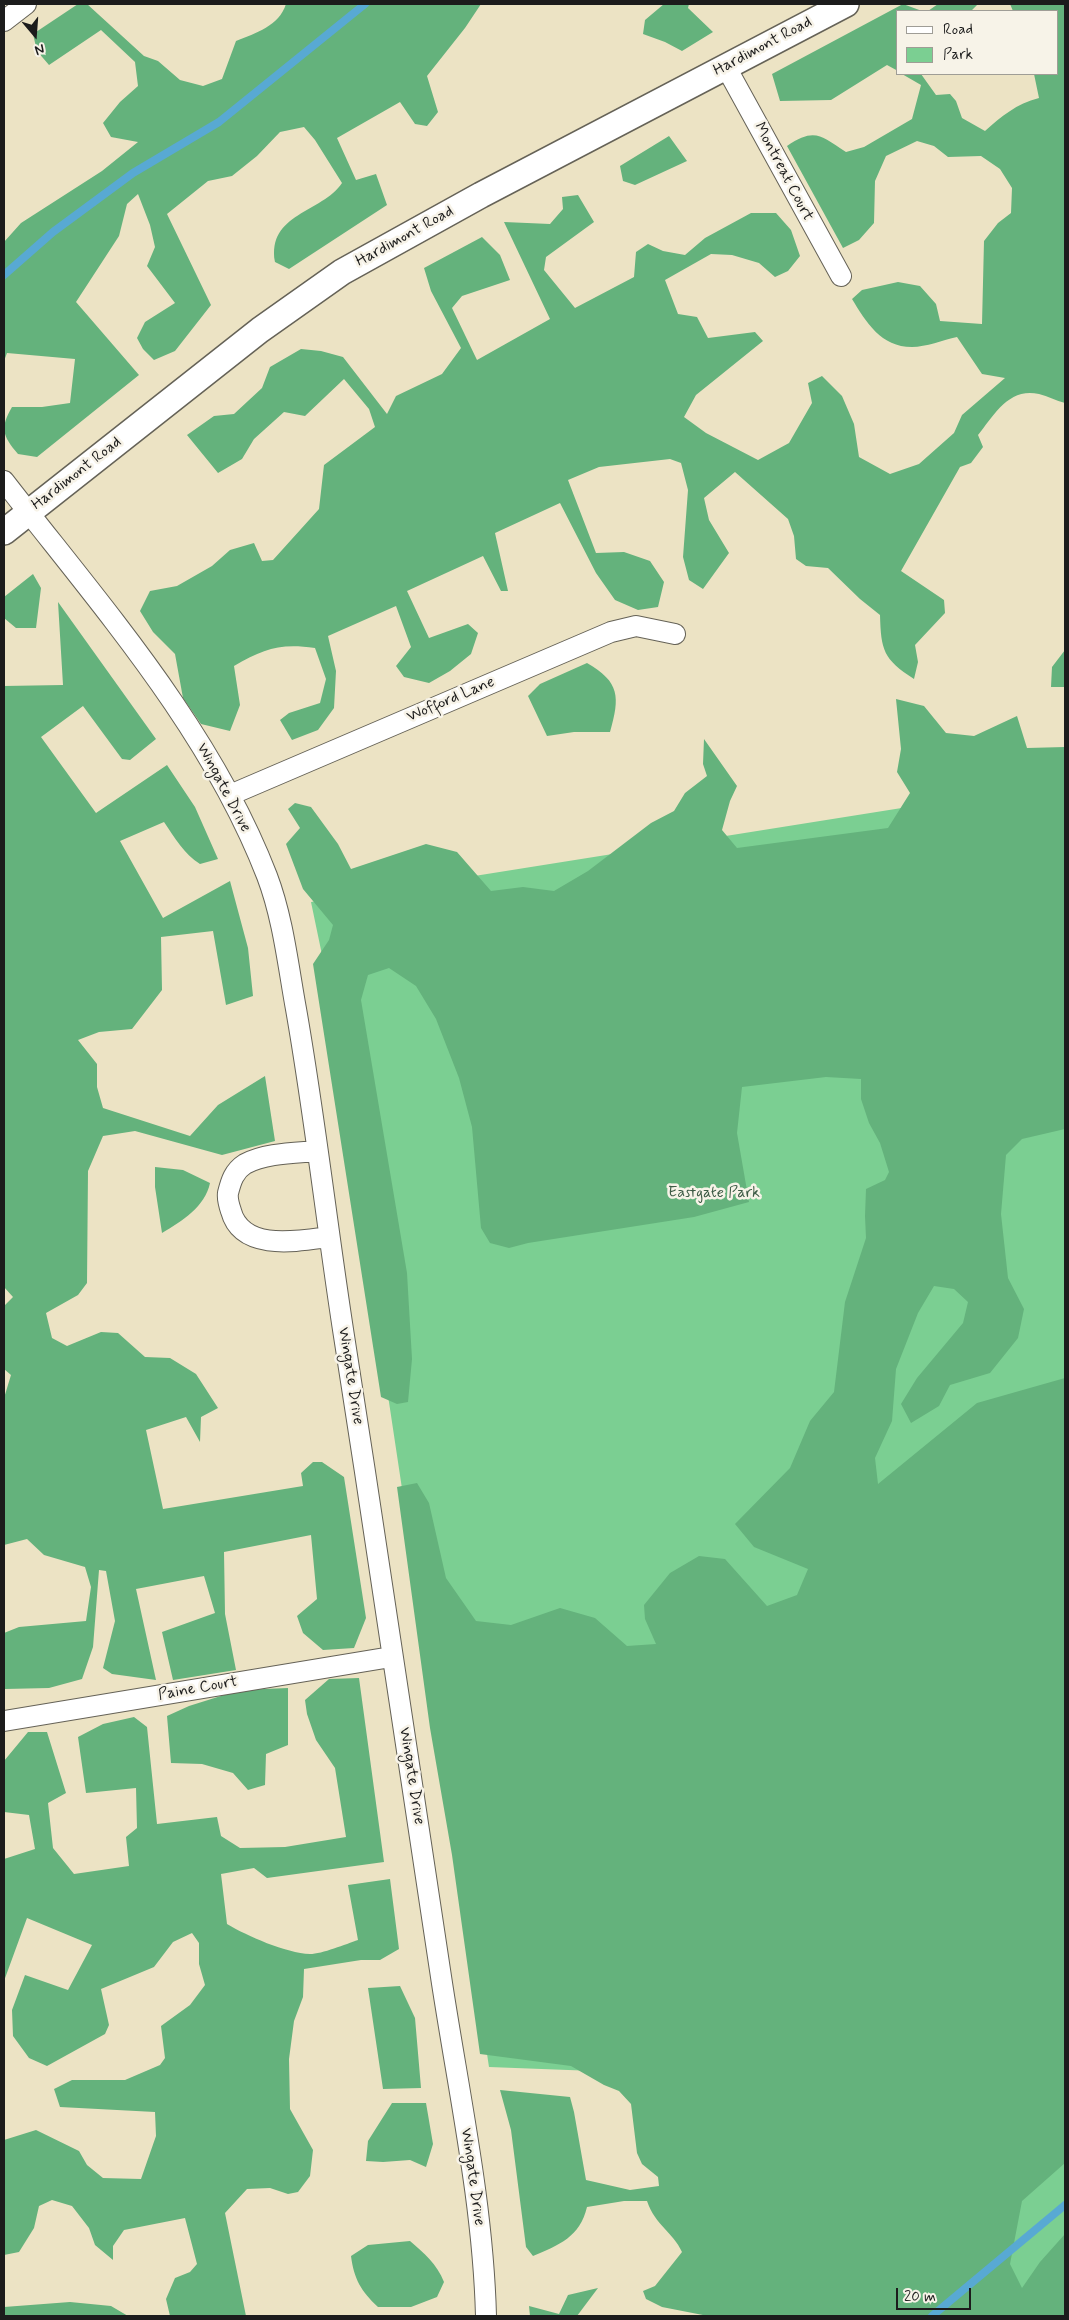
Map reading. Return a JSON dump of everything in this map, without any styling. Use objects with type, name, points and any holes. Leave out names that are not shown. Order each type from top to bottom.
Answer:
[{"type":"street","points":[[4,21],[26,4]]},
{"type":"street","name":"Hardimont Road","points":[[4,532],[260,330],[342,272],[480,195],[846,4]]},
{"type":"street","name":"Montreat Court","points":[[726,67],[841,276]]},
{"type":"street","name":"Wingate Drive","points":[[4,481],[134,646],[187,721],[230,795],[267,878],[282,934],[301,1039],[391,1657],[472,2172],[485,2275],[486,2316]]},
{"type":"street","name":"Wofford Lane","points":[[230,795],[611,632],[636,626],[676,634]]},
{"type":"street","points":[[317,1151],[265,1158],[245,1164],[231,1177],[227,1197],[232,1216],[243,1231],[260,1238],[282,1242],[329,1237]]},
{"type":"street","name":"Paine Court","points":[[4,1721],[391,1657]]},
{"type":"green space","points":[[78,4],[87,4],[144,56],[158,61],[180,80],[203,86],[222,79],[236,41],[266,28],[283,12],[286,4],[481,4],[465,28],[427,76],[438,112],[427,126],[415,124],[400,102],[337,138],[356,180],[376,174],[387,205],[289,269],[275,262],[275,246],[279,233],[287,223],[333,193],[342,183],[315,140],[304,127],[280,132],[257,156],[232,176],[208,181],[167,214],[211,305],[175,351],[154,360],[143,349],[137,338],[145,322],[175,303],[147,266],[155,247],[150,225],[138,194],[127,204],[119,236],[76,302],[139,375],[37,457],[18,454],[9,442],[4,426],[8,414],[12,407],[42,407],[70,403],[75,359],[7,353],[4,361],[4,242],[21,223],[102,171],[138,142],[111,137],[103,123],[120,102],[138,86],[135,62],[101,30],[49,65],[37,51],[33,34]]},
{"type":"green space","points":[[664,4],[689,4],[688,8],[713,32],[682,51],[643,34],[645,20]]},
{"type":"green space","points":[[903,4],[919,10],[896,10],[896,70],[887,65],[831,100],[780,101],[772,74]]},
{"type":"green space","points":[[938,4],[978,4],[972,10],[929,10]]},
{"type":"green space","points":[[1010,4],[1065,4],[1065,403],[1039,394],[1028,393],[1011,399],[996,411],[978,435],[983,447],[971,463],[960,467],[901,571],[944,600],[945,613],[915,645],[918,662],[914,679],[896,665],[886,653],[881,637],[880,615],[860,599],[828,568],[806,566],[796,559],[794,536],[788,519],[735,472],[704,498],[709,520],[729,553],[703,589],[689,580],[683,557],[688,490],[681,463],[670,459],[599,467],[568,480],[596,553],[624,552],[650,561],[664,582],[658,607],[638,610],[615,600],[596,573],[560,503],[495,533],[508,591],[501,591],[483,556],[407,591],[429,638],[468,624],[478,633],[471,654],[450,671],[429,683],[404,677],[396,666],[411,647],[396,606],[328,636],[336,671],[334,708],[318,730],[292,740],[280,720],[289,713],[320,703],[326,679],[315,648],[291,646],[272,649],[254,655],[234,666],[240,705],[230,731],[201,724],[183,698],[175,654],[153,632],[140,611],[150,591],[177,586],[212,566],[230,550],[254,543],[262,561],[273,560],[319,509],[324,465],[375,427],[369,409],[344,379],[305,416],[284,412],[254,439],[242,459],[218,473],[187,435],[214,416],[234,414],[262,388],[270,367],[301,349],[321,351],[343,357],[387,414],[396,396],[442,374],[461,348],[431,291],[424,268],[482,237],[500,255],[510,280],[462,296],[452,308],[477,360],[550,319],[504,222],[550,224],[563,209],[562,197],[578,195],[594,222],[546,257],[544,270],[575,308],[634,277],[636,252],[648,244],[663,251],[685,255],[705,238],[751,213],[776,213],[791,230],[800,256],[788,271],[775,277],[759,263],[732,255],[711,254],[665,280],[678,314],[697,317],[708,338],[755,332],[763,341],[696,395],[684,417],[706,433],[758,460],[789,443],[812,403],[808,383],[822,376],[842,396],[854,424],[859,457],[890,474],[919,464],[954,433],[962,415],[1005,378],[982,374],[957,337],[917,347],[901,346],[892,343],[876,332],[852,299],[862,290],[898,282],[920,286],[936,304],[940,321],[982,324],[984,241],[998,223],[1011,213],[1012,188],[1000,169],[981,156],[948,157],[934,146],[917,141],[886,156],[875,181],[874,223],[859,240],[843,248],[787,146],[811,135],[824,138],[846,152],[864,147],[912,119],[921,85],[904,75],[922,75],[936,95],[950,94],[956,101],[962,118],[985,131],[1016,107],[1039,98],[1034,75],[1059,75],[1059,10],[1013,10]]},
{"type":"green space","points":[[669,136],[687,161],[635,185],[623,181],[620,166]]},
{"type":"green space","points":[[33,574],[41,588],[36,628],[16,628],[4,618],[4,597]]},
{"type":"green space","points":[[58,602],[156,739],[130,760],[122,759],[83,706],[41,737],[96,813],[167,765],[195,807],[218,859],[200,864],[194,860],[184,851],[164,822],[120,841],[163,918],[230,881],[248,948],[253,996],[226,1005],[213,931],[161,937],[162,990],[132,1029],[99,1032],[78,1040],[97,1064],[97,1087],[103,1108],[190,1136],[218,1105],[265,1076],[275,1141],[222,1155],[135,1131],[103,1136],[88,1171],[87,1283],[78,1295],[46,1313],[52,1338],[67,1346],[101,1332],[118,1333],[145,1357],[170,1358],[196,1374],[218,1408],[201,1417],[200,1442],[186,1417],[146,1430],[163,1509],[303,1486],[301,1473],[313,1462],[322,1462],[344,1477],[366,1618],[354,1648],[323,1650],[303,1633],[297,1616],[317,1599],[311,1535],[224,1552],[225,1614],[236,1670],[173,1680],[162,1632],[215,1613],[204,1576],[136,1589],[156,1680],[112,1674],[103,1668],[115,1621],[106,1571],[99,1570],[93,1647],[82,1679],[49,1688],[5,1689],[4,1633],[19,1627],[86,1621],[91,1587],[85,1567],[44,1555],[27,1539],[4,1545],[4,1398],[11,1375],[4,1369],[4,1306],[13,1297],[4,1287],[4,686],[63,685]]},
{"type":"green space","points":[[1065,650],[1065,687],[1051,687],[1052,667]]},
{"type":"green space","points":[[587,663],[606,677],[615,692],[615,709],[610,732],[574,732],[547,736],[528,696],[540,684]]},
{"type":"green space","name":"Eastgate Park","points":[[896,699],[924,706],[946,733],[974,736],[1017,716],[1027,748],[1065,747],[1065,1129],[1022,1139],[1006,1155],[1001,1214],[1008,1278],[1024,1309],[1018,1338],[990,1373],[950,1385],[939,1406],[911,1423],[901,1404],[917,1378],[963,1323],[968,1302],[954,1289],[934,1286],[918,1313],[896,1369],[892,1421],[875,1458],[878,1484],[977,1403],[1065,1378],[1065,2163],[1022,2201],[1010,2264],[1022,2288],[1040,2262],[1065,2234],[1065,2316],[708,2316],[662,2307],[646,2299],[643,2291],[655,2286],[682,2252],[650,2209],[647,2201],[624,2201],[587,2207],[584,2217],[574,2233],[560,2244],[533,2256],[526,2247],[511,2130],[500,2090],[570,2097],[586,2180],[630,2190],[659,2186],[658,2177],[642,2164],[637,2153],[631,2104],[619,2091],[604,2085],[571,2066],[480,2054],[452,1855],[430,1728],[397,1487],[417,1483],[429,1503],[446,1578],[476,1621],[511,1625],[560,1608],[595,1618],[627,1646],[656,1644],[645,1619],[644,1605],[670,1573],[699,1556],[725,1559],[767,1606],[797,1595],[808,1569],[754,1547],[735,1524],[790,1468],[810,1421],[834,1392],[845,1302],[866,1238],[866,1189],[885,1180],[889,1172],[880,1143],[869,1123],[861,1099],[861,1079],[826,1077],[742,1087],[737,1133],[749,1202],[694,1217],[528,1243],[509,1248],[490,1243],[481,1228],[472,1127],[459,1078],[436,1019],[416,986],[389,968],[368,975],[361,1000],[407,1273],[412,1359],[408,1402],[397,1404],[381,1397],[313,964],[329,940],[333,925],[303,889],[286,844],[300,828],[288,809],[295,803],[311,807],[338,844],[351,869],[426,844],[457,852],[491,891],[523,887],[554,891],[588,871],[651,823],[674,811],[685,793],[707,776],[703,764],[704,739],[737,786],[730,801],[722,830],[737,848],[888,828],[910,793],[897,772],[901,749]]},
{"type":"green space","name":"Eastgate Park","points":[[1065,782],[1065,2300],[1047,2316],[621,2072],[489,2067],[321,950],[311,902]]},
{"type":"green space","points":[[155,1167],[183,1170],[210,1183],[207,1192],[198,1206],[185,1218],[162,1233],[155,1187]]},
{"type":"green space","points":[[359,1678],[384,1862],[267,1878],[254,1868],[221,1874],[227,1924],[267,1943],[290,1951],[310,1954],[327,1951],[358,1940],[348,1885],[390,1879],[399,1949],[380,1960],[361,1960],[304,1969],[303,1997],[294,2021],[289,2059],[290,2109],[313,2150],[310,2176],[298,2192],[288,2194],[270,2188],[247,2189],[225,2213],[246,2316],[170,2316],[166,2299],[175,2278],[190,2272],[197,2264],[185,2218],[124,2230],[113,2246],[113,2260],[95,2245],[89,2228],[72,2206],[52,2200],[39,2206],[34,2228],[19,2252],[4,2255],[4,2140],[36,2130],[79,2151],[87,2165],[103,2178],[141,2179],[156,2136],[155,2112],[60,2107],[54,2089],[72,2080],[125,2080],[160,2065],[165,2058],[161,2026],[190,2005],[205,1985],[199,1964],[199,1943],[192,1933],[173,1942],[154,1967],[101,1989],[109,2025],[105,2034],[47,2066],[29,2058],[13,2036],[12,2010],[25,1975],[68,1990],[92,1945],[27,1918],[4,1981],[4,1859],[35,1849],[29,1815],[4,1812],[4,1761],[28,1732],[47,1732],[66,1793],[48,1803],[53,1848],[74,1874],[129,1866],[126,1837],[137,1828],[136,1788],[86,1793],[78,1737],[103,1724],[134,1717],[147,1727],[157,1824],[217,1817],[221,1836],[240,1848],[285,1847],[346,1837],[335,1768],[316,1740],[307,1714],[305,1700],[329,1679]]},
{"type":"green space","points":[[288,1688],[288,1745],[266,1754],[265,1785],[248,1790],[233,1773],[202,1764],[171,1763],[167,1716],[189,1706],[240,1690]]},
{"type":"green space","points":[[400,1986],[415,2018],[421,2088],[383,2089],[368,1988]]},
{"type":"green space","points":[[392,2103],[426,2103],[433,2144],[426,2167],[410,2160],[366,2161],[368,2141]]},
{"type":"green space","points":[[410,2241],[430,2259],[444,2282],[437,2297],[411,2307],[378,2307],[359,2284],[351,2256],[368,2245]]},
{"type":"green space","points":[[598,2288],[577,2316],[530,2316],[529,2306],[559,2314],[568,2295]]},
{"type":"green space","points":[[70,2302],[111,2306],[128,2316],[4,2316],[4,2307]]},
{"type":"waterway","points":[[4,275],[53,232],[133,173],[219,122],[365,4]]},
{"type":"waterway","points":[[932,2316],[1065,2205]]}]
